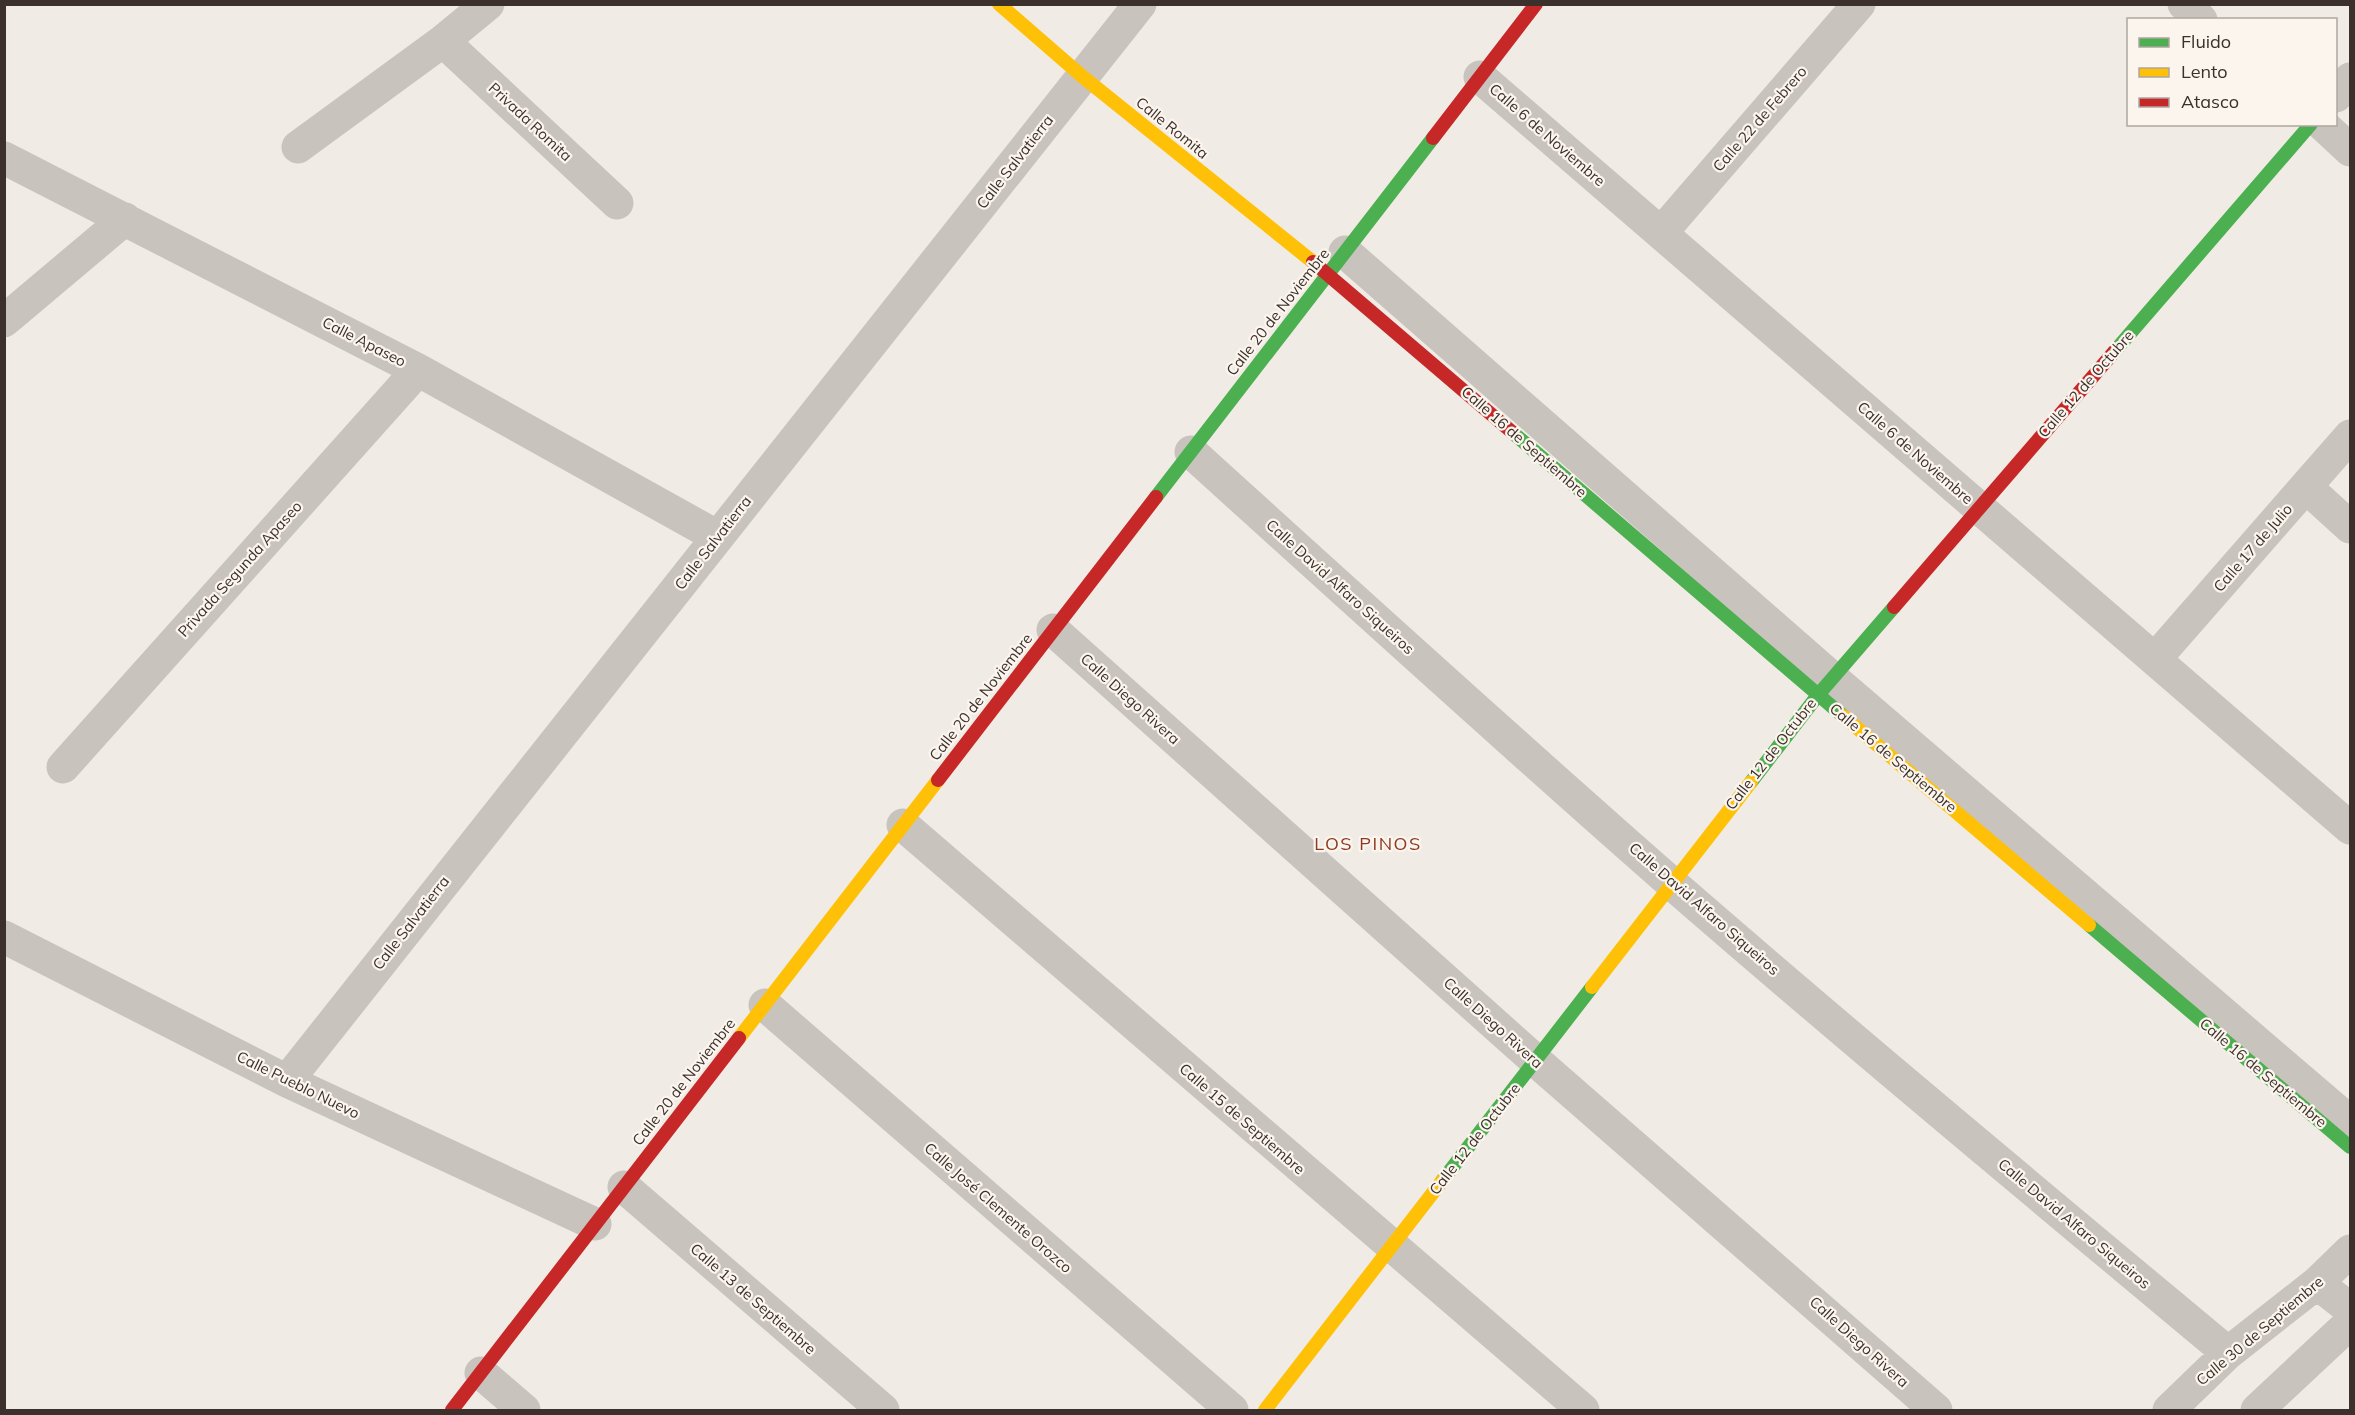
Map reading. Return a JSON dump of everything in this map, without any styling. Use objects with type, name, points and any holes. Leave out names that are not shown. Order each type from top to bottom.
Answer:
[{"type":"street","points":[[298,147],[443,41],[488,4]]},
{"type":"street","name":"Calle Romita","points":[[999,4],[1083,77],[1336,263]]},
{"type":"street","name":"Calle Salvatierra","points":[[287,1081],[1140,4]]},
{"type":"street","name":"Calle 20 de Noviembre","points":[[452,1410],[1536,4]]},
{"type":"street","name":"Calle 22 de Febrero","points":[[1660,233],[1859,4]]},
{"type":"street","points":[[2184,4],[2199,18]]},
{"type":"street","name":"Privada Romita","points":[[443,41],[617,202]]},
{"type":"street","name":"Calle 6 de Noviembre","points":[[1480,77],[2350,828]]},
{"type":"street","points":[[2337,95],[2350,79]]},
{"type":"street","name":"Calle 12 de Octubre","points":[[1265,1410],[1536,1061],[1671,882],[1825,686],[2309,126]]},
{"type":"street","points":[[2324,126],[2350,150]]},
{"type":"street","name":"Calle Apaseo","points":[[4,158],[418,370],[718,537]]},
{"type":"street","points":[[4,321],[125,219]]},
{"type":"street","name":"Calle 16 de Septiembre","points":[[1336,263],[1825,686],[2350,1147]]},
{"type":"street","name":"Privada Segunda Apaseo","points":[[63,767],[418,370]]},
{"type":"street","name":"Calle 17 de Julio","points":[[2155,659],[2306,487],[2348,443]]},
{"type":"street","name":"Calle David Alfaro Siqueiros","points":[[1191,452],[1431,670],[1671,882],[1952,1122],[2228,1353]]},
{"type":"street","points":[[2306,487],[2350,527]]},
{"type":"street","name":"Calle Diego Rivera","points":[[1053,630],[1536,1061],[1936,1410]]},
{"type":"street","name":"Calle 16 de Septiembre","points":[[1825,686],[2350,1122]]},
{"type":"street","name":"Calle 15 de Septiembre","points":[[903,825],[1583,1410]]},
{"type":"street","name":"Calle Pueblo Nuevo","points":[[4,937],[287,1081],[595,1224]]},
{"type":"street","name":"Calle José Clemente Orozco","points":[[765,1005],[1232,1410]]},
{"type":"street","name":"Calle 13 de Septiembre","points":[[624,1186],[882,1410]]},
{"type":"street","name":"Calle 30 de Septiembre","points":[[2169,1410],[2228,1353],[2317,1283],[2350,1251]]},
{"type":"street","points":[[2317,1283],[2350,1309]]},
{"type":"street","points":[[2257,1410],[2350,1323]]},
{"type":"street","points":[[481,1373],[524,1410]]},
{"type":"traffic: fast","points":[[2114,352],[2309,126]]},
{"type":"traffic: fast","points":[[1156,497],[1433,138]]},
{"type":"traffic: fast","points":[[1512,432],[1843,716]]},
{"type":"traffic: fast","points":[[1751,782],[1818,695],[1894,607]]},
{"type":"traffic: fast","points":[[2089,925],[2350,1147]]},
{"type":"traffic: fast","points":[[1442,1181],[1592,987]]},
{"type":"traffic: slow","points":[[999,4],[1083,77],[1313,262]]},
{"type":"traffic: slow","points":[[1843,716],[2089,925]]},
{"type":"traffic: slow","points":[[739,1038],[938,780]]},
{"type":"traffic: slow","points":[[1592,987],[1751,782]]},
{"type":"traffic: slow","points":[[1265,1410],[1442,1181]]},
{"type":"traffic: jam","points":[[1433,138],[1536,4]]},
{"type":"traffic: jam","points":[[1313,262],[1512,432]]},
{"type":"traffic: jam","points":[[1894,607],[2114,352]]},
{"type":"traffic: jam","points":[[938,780],[1156,497]]},
{"type":"traffic: jam","points":[[452,1410],[739,1038]]},
{"type":"district","name":"LOS PINOS","points":[[1368,844]]}]
